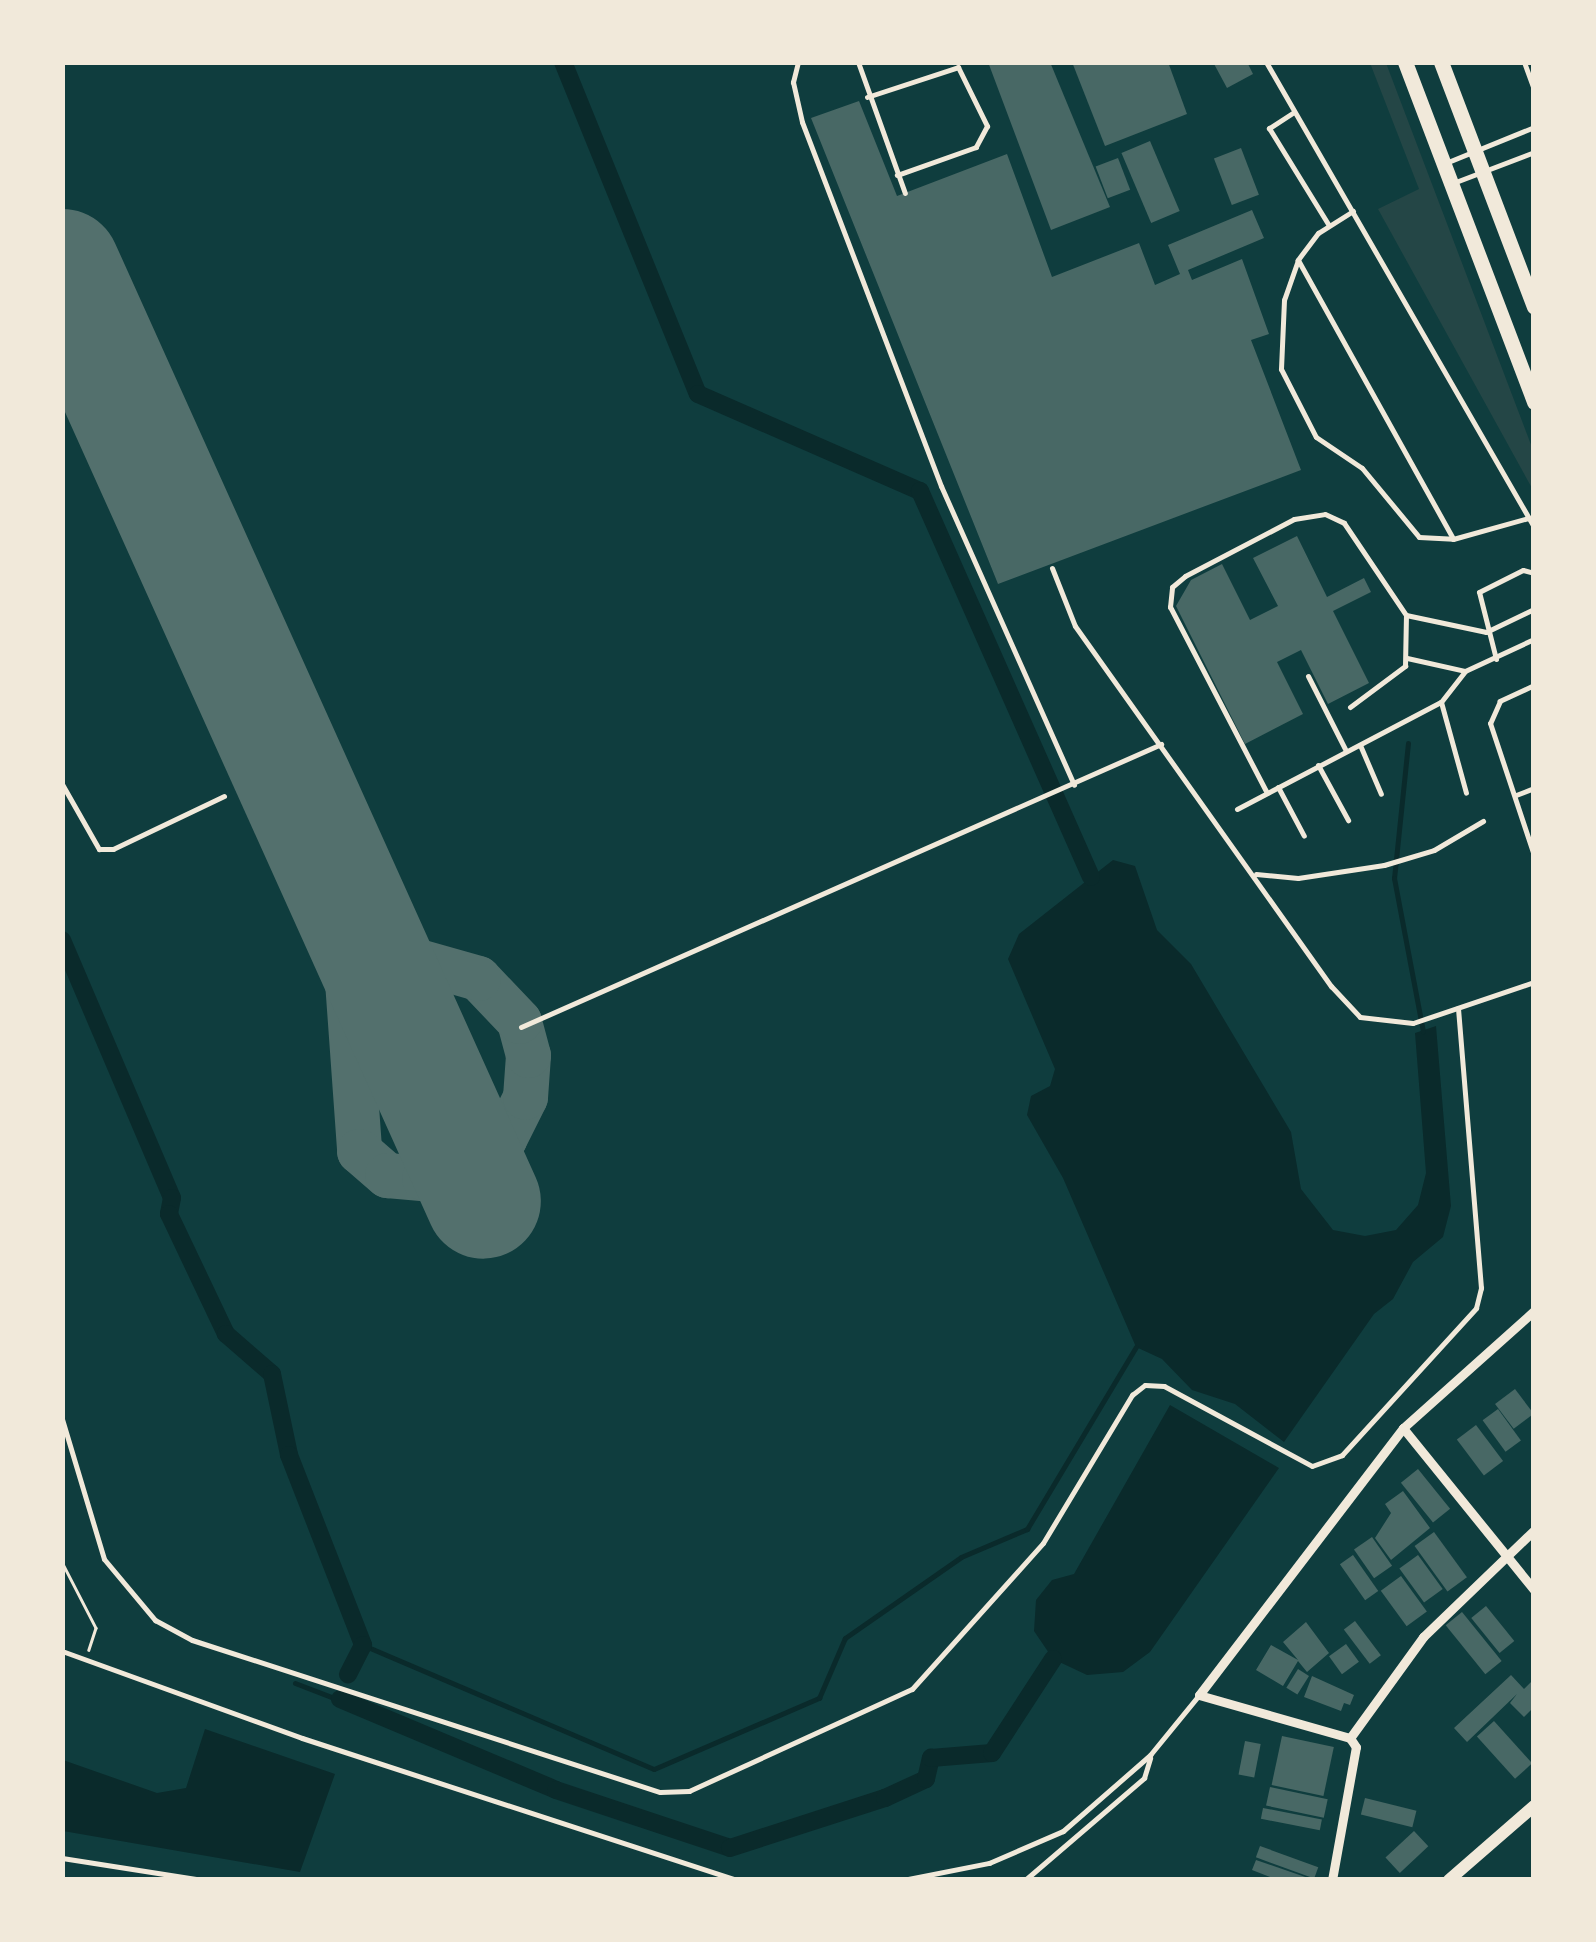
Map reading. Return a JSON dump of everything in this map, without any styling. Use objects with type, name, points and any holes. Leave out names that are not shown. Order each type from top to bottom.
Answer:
[{"type":"highway","points":[[1406,62],[1534,402]]},
{"type":"highway","points":[[1440,62],[1534,307]]},
{"type":"main road","points":[[1449,1880],[1534,1806]]},
{"type":"street","points":[[1332,1880],[1356,1747],[1350,1738],[1199,1695],[1403,1428],[1534,1311]]},
{"type":"street","points":[[1403,1428],[1534,1590]]},
{"type":"street","points":[[1350,1738],[1422,1637],[1534,1530]]},
{"type":"lane","points":[[798,62],[793,82],[802,122],[942,486],[1074,785]]},
{"type":"lane","points":[[858,62],[867,97],[904,193]]},
{"type":"lane","points":[[1266,62],[1534,526]]},
{"type":"lane","points":[[1524,62],[1534,90]]},
{"type":"lane","points":[[867,97],[958,67],[986,126],[976,147],[897,175]]},
{"type":"lane","points":[[1294,112],[1269,128],[1328,224]]},
{"type":"lane","points":[[1443,164],[1534,127]]},
{"type":"lane","points":[[1450,184],[1534,152]]},
{"type":"lane","points":[[1353,210],[1328,224],[1298,260],[1284,300],[1281,369],[1316,437],[1362,468],[1412,532],[1453,539],[1528,518]]},
{"type":"lane","points":[[1298,260],[1453,539]]},
{"type":"lane","points":[[1267,793],[1170,608],[1172,587],[1264,534],[1324,514],[1344,523],[1406,615],[1408,658],[1395,679],[1350,707]]},
{"type":"lane","points":[[1052,568],[1075,626],[1348,1006],[1374,1022],[1413,1023],[1534,982]]},
{"type":"lane","points":[[1496,659],[1486,632],[1479,592],[1523,570],[1534,572]]},
{"type":"lane","points":[[1406,615],[1486,632],[1534,609]]},
{"type":"lane","points":[[1237,809],[1441,702],[1465,671],[1534,639]]},
{"type":"lane","points":[[1408,658],[1465,671]]},
{"type":"lane","points":[[1308,676],[1346,751]]},
{"type":"lane","points":[[1534,685],[1500,701],[1492,712],[1534,856]]},
{"type":"lane","points":[[1441,702],[1466,793]]},
{"type":"lane","points":[[521,1027],[1018,811],[1161,744]]},
{"type":"lane","points":[[1360,745],[1382,794]]},
{"type":"lane","points":[[1318,766],[1348,820]]},
{"type":"lane","points":[[62,784],[99,849],[113,849],[224,796]]},
{"type":"lane","points":[[1278,788],[1304,836]]},
{"type":"lane","points":[[1516,795],[1534,788]]},
{"type":"lane","points":[[1256,874],[1298,878],[1384,866],[1410,859],[1483,822]]},
{"type":"lane","points":[[62,1419],[104,1559],[155,1620],[192,1640],[641,1786],[689,1792],[912,1689],[1043,1543],[1132,1395],[1145,1385],[1164,1386],[1312,1466],[1342,1455],[1476,1308],[1481,1288],[1458,1008]]},
{"type":"lane","points":[[62,1651],[736,1880]]},
{"type":"lane","points":[[902,1880],[989,1863],[1063,1831],[1150,1755],[1199,1695]]},
{"type":"lane","points":[[1026,1880],[1144,1778],[1150,1755]]},
{"type":"lane","points":[[1063,1831],[1066,1844]]},
{"type":"lane","points":[[62,1858],[202,1880]]},
{"type":"path","points":[[62,1562],[96,1628],[85,1660]]},
{"type":"shaded area","points":[[1370,63],[1386,63],[1533,450],[1533,490],[1378,209],[1419,189]]},
{"type":"shaded area","points":[[1113,860],[1135,866],[1157,930],[1191,964],[1291,1132],[1301,1189],[1333,1230],[1365,1236],[1396,1230],[1418,1205],[1426,1173],[1415,1033],[1436,1026],[1451,1206],[1443,1237],[1413,1262],[1393,1299],[1374,1314],[1284,1442],[1235,1404],[1192,1390],[1162,1359],[1136,1347],[1063,1178],[1027,1115],[1031,1096],[1050,1086],[1055,1069],[1008,959],[1019,934]]},
{"type":"shaded area","points":[[1170,1405],[1279,1468],[1150,1652],[1123,1672],[1087,1675],[1053,1659],[1034,1631],[1036,1600],[1052,1580],[1074,1574]]},
{"type":"shaded area","points":[[205,1729],[335,1774],[300,1872],[63,1831],[63,1760],[157,1793],[186,1788]]},
{"type":"building","points":[[988,62],[1050,62],[1110,207],[1051,230]]},
{"type":"building","points":[[1072,62],[1168,62],[1187,114],[1105,146]]},
{"type":"building","points":[[1213,62],[1247,62],[1253,74],[1227,88]]},
{"type":"building","points":[[859,101],[897,196],[1007,154],[1052,277],[1139,243],[1155,285],[1180,274],[1168,245],[1252,210],[1264,238],[1188,270],[1192,280],[1242,259],[1269,334],[1251,340],[1301,470],[998,584],[811,118]]},
{"type":"building","points":[[1150,141],[1180,211],[1151,223],[1121,153]]},
{"type":"building","points":[[1241,148],[1259,195],[1232,205],[1214,158]]},
{"type":"building","points":[[1118,158],[1130,190],[1108,198],[1096,167]]},
{"type":"building","points":[[1297,536],[1327,597],[1364,578],[1371,592],[1333,611],[1369,683],[1328,704],[1301,650],[1277,662],[1303,714],[1245,744],[1176,606],[1191,580],[1222,564],[1250,620],[1278,606],[1253,558]]},
{"type":"building","points":[[1515,1389],[1534,1414],[1514,1429],[1495,1404]]},
{"type":"building","points":[[1498,1409],[1521,1441],[1506,1452],[1483,1420]]},
{"type":"building","points":[[1476,1425],[1503,1461],[1484,1475],[1457,1439]]},
{"type":"building","points":[[1418,1469],[1450,1509],[1433,1522],[1401,1483]]},
{"type":"building","points":[[1403,1491],[1430,1528],[1391,1560],[1375,1538],[1391,1513],[1385,1504]]},
{"type":"building","points":[[1434,1532],[1467,1577],[1447,1591],[1415,1546]]},
{"type":"building","points":[[1372,1537],[1392,1566],[1374,1578],[1354,1550]]},
{"type":"building","points":[[1353,1555],[1378,1591],[1365,1600],[1340,1564]]},
{"type":"building","points":[[1418,1555],[1443,1589],[1424,1602],[1399,1569]]},
{"type":"building","points":[[1401,1576],[1427,1612],[1407,1626],[1381,1591]]},
{"type":"building","points":[[1486,1606],[1514,1641],[1500,1653],[1471,1618]]},
{"type":"building","points":[[1462,1612],[1502,1661],[1485,1674],[1446,1625]]},
{"type":"building","points":[[1355,1621],[1381,1655],[1370,1664],[1344,1629]]},
{"type":"building","points":[[1306,1622],[1329,1653],[1307,1672],[1298,1661],[1283,1686],[1256,1670],[1271,1645],[1298,1660],[1283,1642]]},
{"type":"building","points":[[1346,1644],[1359,1662],[1342,1674],[1329,1656]]},
{"type":"building","points":[[1298,1669],[1309,1676],[1297,1695],[1286,1688]]},
{"type":"building","points":[[1511,1675],[1524,1689],[1534,1679],[1534,1707],[1524,1717],[1510,1703],[1517,1694],[1467,1742],[1454,1728]]},
{"type":"building","points":[[1312,1676],[1354,1695],[1350,1705],[1344,1703],[1341,1711],[1304,1697]]},
{"type":"building","points":[[1494,1721],[1532,1763],[1515,1779],[1477,1736]]},
{"type":"building","points":[[1282,1736],[1334,1747],[1323,1796],[1272,1785]]},
{"type":"building","points":[[1245,1741],[1261,1744],[1254,1777],[1239,1774]]},
{"type":"building","points":[[1270,1787],[1328,1799],[1324,1818],[1266,1806]]},
{"type":"building","points":[[1365,1798],[1416,1811],[1412,1827],[1361,1814]]},
{"type":"building","points":[[1263,1808],[1322,1819],[1320,1830],[1261,1819]]},
{"type":"building","points":[[1414,1831],[1428,1846],[1400,1873],[1385,1858]]},
{"type":"building","points":[[1260,1846],[1318,1867],[1314,1878],[1256,1857]]},
{"type":"building","points":[[1256,1860],[1311,1880],[1278,1880],[1252,1870]]},
{"type":"waterway","points":[[563,62],[698,394],[920,491],[1091,877]]},
{"type":"waterway","points":[[1408,743],[1394,878],[1423,1031]]},
{"type":"waterway","points":[[62,940],[172,1198],[169,1214],[226,1334],[272,1374],[289,1455],[363,1645],[348,1674]]},
{"type":"waterway","points":[[363,1645],[654,1769],[819,1698],[845,1638],[961,1557],[1027,1529],[1136,1347]]},
{"type":"waterway","points":[[340,1699],[556,1790],[730,1848],[885,1798],[926,1779],[931,1758],[992,1753],[1053,1659]]},
{"type":"waterway","points":[[295,1683],[339,1700]]},
{"type":"taxiway","points":[[62,358],[78,313],[72,286]]},
{"type":"taxiway","points":[[62,379],[100,388],[131,417]]},
{"type":"taxiway","points":[[340,883],[359,1151],[387,1175],[424,1178],[467,1166],[504,1139],[525,1097],[528,1055],[519,1021],[478,978],[400,956],[348,900]]},
{"type":"runway","points":[[62,266],[483,1201]]}]
